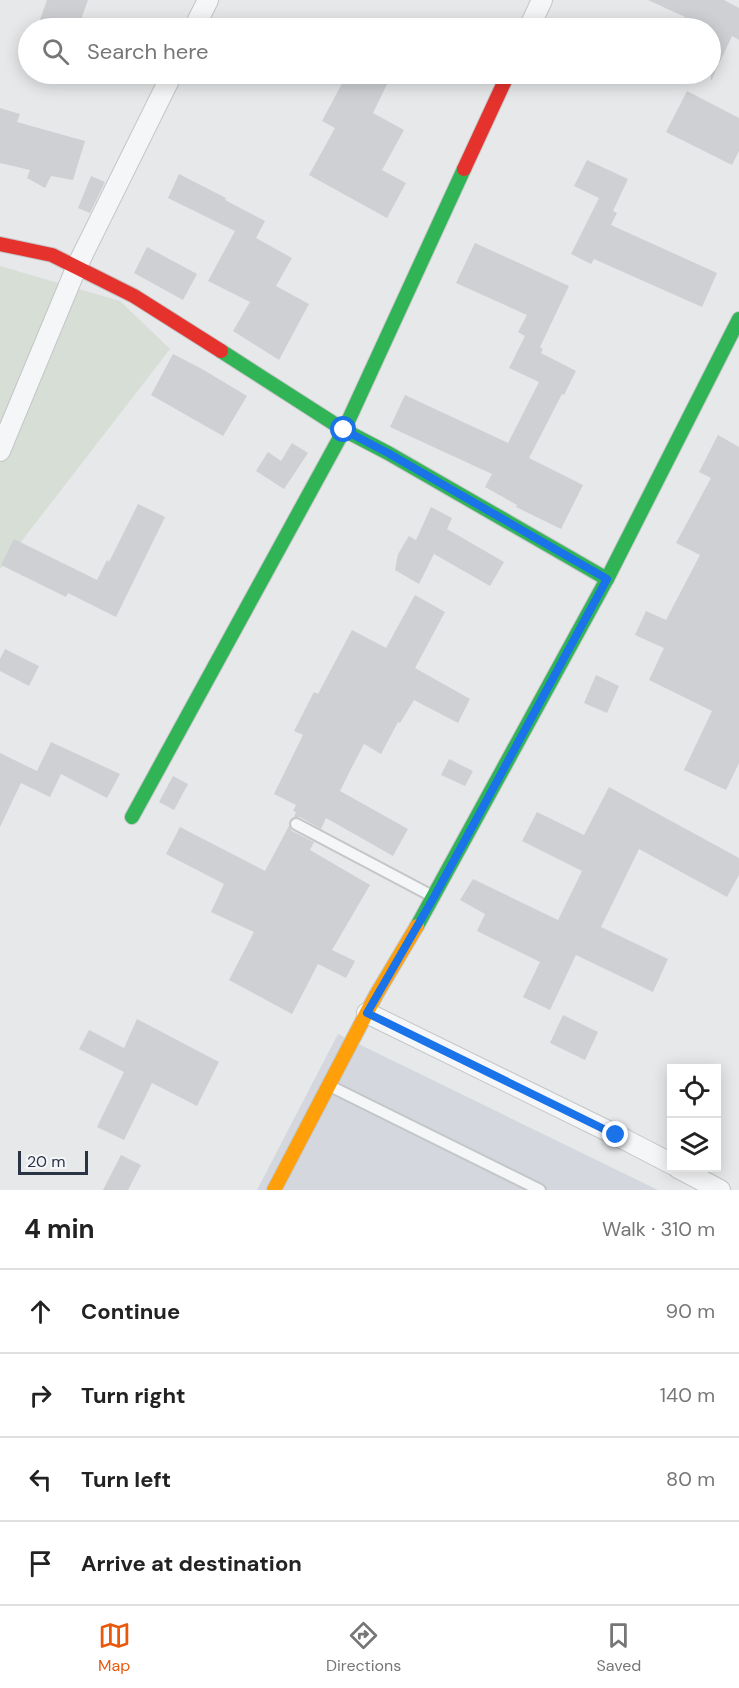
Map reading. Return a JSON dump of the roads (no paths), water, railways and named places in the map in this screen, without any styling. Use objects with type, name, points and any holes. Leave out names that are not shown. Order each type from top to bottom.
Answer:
[{"type":"street","points":[[199,18],[208,0]]},
{"type":"street","points":[[534,18],[542,0]]},
{"type":"street","points":[[0,451],[77,266],[167,84]]},
{"type":"street","points":[[132,818],[344,430],[503,84]]},
{"type":"street","points":[[0,244],[52,255],[134,296],[344,430],[607,579]]},
{"type":"street","points":[[274,1190],[367,1013],[434,897],[607,579],[739,319]]},
{"type":"street","points":[[367,1013],[667,1161]]},
{"type":"street","points":[[687,1172],[720,1190]]},
{"type":"lane","points":[[296,824],[434,897]]},
{"type":"lane","points":[[330,1086],[540,1190]]}]
